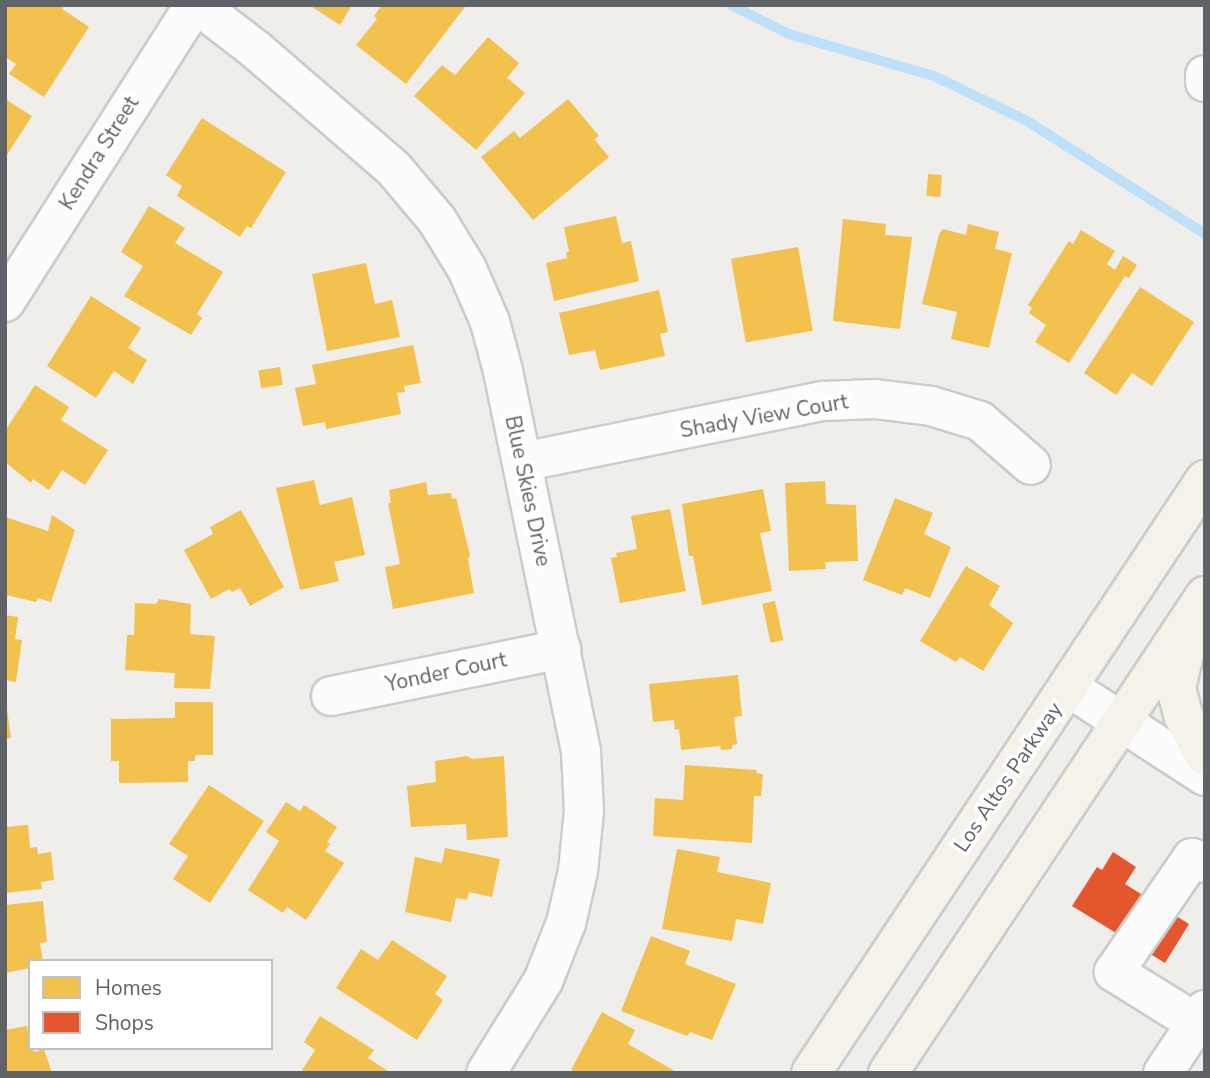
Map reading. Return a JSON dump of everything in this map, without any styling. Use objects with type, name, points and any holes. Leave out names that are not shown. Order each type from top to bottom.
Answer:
[{"type":"main road","name":"Los Altos Parkway","points":[[811,1073],[1205,480]]},
{"type":"main road","points":[[888,1073],[1200,603]]},
{"type":"main road","points":[[1200,603],[1181,659],[1176,688],[1183,715],[1205,756]]},
{"type":"street","name":"Kendra Street","points":[[5,302],[196,5]]},
{"type":"street","name":"Blue Skies Drive","points":[[196,5],[255,49],[394,169],[437,220],[467,269],[490,322],[522,462],[581,752],[584,811],[578,871],[566,923],[542,981],[486,1073]]},
{"type":"street","points":[[1205,75],[1205,82]]},
{"type":"street","name":"Shady View Court","points":[[522,462],[823,401],[876,399],[931,406],[980,421],[1031,465]]},
{"type":"street","name":"Yonder Court","points":[[331,696],[561,649]]},
{"type":"street","points":[[1068,687],[1205,776]]},
{"type":"street","points":[[1163,1073],[1200,1016],[1114,972],[1192,859],[1205,863]]},
{"type":"building: Homes","points":[[5,5],[65,5],[62,9],[89,27],[44,97],[9,74],[16,64],[5,57]]},
{"type":"building: Homes","points":[[309,5],[352,5],[340,25]]},
{"type":"building: Homes","points":[[382,5],[465,7],[406,84],[356,45],[377,19],[374,16]]},
{"type":"building: Homes","points":[[488,37],[519,63],[507,78],[525,93],[476,150],[414,96],[442,65],[455,75]]},
{"type":"building: Homes","points":[[5,99],[32,116],[5,158]]},
{"type":"building: Homes","points":[[568,99],[599,136],[594,139],[609,157],[533,220],[481,157],[514,131],[520,138]]},
{"type":"building: Homes","points":[[202,118],[286,172],[251,228],[247,226],[240,237],[177,196],[182,186],[166,175]]},
{"type":"building: Homes","points":[[928,174],[942,175],[940,197],[926,196]]},
{"type":"building: Homes","points":[[149,206],[185,228],[175,243],[223,272],[197,314],[202,318],[191,335],[124,296],[143,266],[121,252]]},
{"type":"building: Homes","points":[[616,216],[622,243],[631,241],[639,281],[554,301],[546,263],[567,258],[566,252],[569,252],[564,227]]},
{"type":"building: Homes","points":[[843,219],[886,224],[885,235],[912,237],[900,329],[833,321]]},
{"type":"building: Homes","points":[[968,224],[999,232],[995,249],[1012,253],[989,348],[951,339],[957,312],[922,304],[939,234],[943,229],[966,235]]},
{"type":"building: Homes","points":[[1081,230],[1115,251],[1107,264],[1115,270],[1123,256],[1137,265],[1129,278],[1125,276],[1069,363],[1035,342],[1046,325],[1029,313],[1032,308],[1028,305],[1069,241],[1073,244]]},
{"type":"building: Homes","points":[[798,247],[813,331],[746,343],[731,259]]},
{"type":"building: Homes","points":[[366,263],[375,304],[392,300],[400,337],[327,351],[312,274]]},
{"type":"building: Homes","points":[[1140,287],[1194,322],[1152,386],[1132,373],[1116,395],[1084,373]]},
{"type":"building: Homes","points":[[659,290],[668,332],[660,334],[665,356],[600,370],[595,350],[569,355],[559,313]]},
{"type":"building: Homes","points":[[91,296],[141,328],[128,348],[147,360],[133,384],[114,371],[96,398],[47,366]]},
{"type":"building: Homes","points":[[413,345],[421,383],[404,386],[405,392],[397,393],[401,414],[326,429],[325,422],[303,426],[295,388],[316,384],[312,365]]},
{"type":"building: Homes","points":[[280,367],[283,385],[261,388],[258,370]]},
{"type":"building: Homes","points":[[35,385],[69,407],[61,420],[108,450],[85,485],[62,470],[49,490],[33,479],[31,483],[5,462],[5,431]]},
{"type":"building: Homes","points":[[314,480],[320,505],[352,497],[365,555],[334,562],[339,581],[300,590],[276,488]]},
{"type":"building: Homes","points":[[825,481],[826,504],[856,505],[858,561],[825,562],[826,569],[789,571],[785,483]]},
{"type":"building: Homes","points":[[426,482],[428,495],[451,493],[452,499],[456,498],[470,555],[468,559],[474,593],[393,609],[385,567],[400,564],[388,503],[391,503],[389,490]]},
{"type":"building: Homes","points":[[763,489],[771,531],[760,533],[772,591],[702,605],[693,556],[689,556],[682,504]]},
{"type":"building: Homes","points":[[895,498],[933,513],[924,534],[951,547],[930,598],[905,588],[902,595],[863,580]]},
{"type":"building: Homes","points":[[670,509],[686,591],[620,603],[611,558],[617,557],[616,553],[637,549],[631,516]]},
{"type":"building: Homes","points":[[241,510],[284,587],[250,606],[240,588],[232,592],[229,589],[211,599],[184,550],[213,534],[210,527]]},
{"type":"building: Homes","points":[[52,515],[75,530],[51,602],[38,598],[36,602],[6,595],[5,517],[48,531]]},
{"type":"building: Homes","points":[[966,566],[1000,586],[989,605],[1013,623],[983,671],[960,657],[956,662],[920,641]]},
{"type":"building: Homes","points":[[159,599],[191,604],[190,634],[215,636],[210,689],[174,688],[175,673],[125,670],[127,635],[134,635],[135,603],[156,604]]},
{"type":"building: Homes","points":[[775,601],[783,640],[771,643],[762,604]]},
{"type":"building: Homes","points":[[5,615],[18,617],[15,639],[22,640],[16,682],[5,680]]},
{"type":"building: Homes","points":[[738,675],[742,716],[734,717],[737,744],[732,745],[732,749],[721,750],[720,746],[681,750],[679,729],[675,730],[674,720],[653,722],[649,684]]},
{"type":"building: Homes","points":[[5,695],[11,738],[5,739]]},
{"type":"building: Homes","points":[[175,702],[213,702],[213,755],[195,755],[195,761],[188,761],[188,782],[119,783],[119,761],[111,761],[111,719],[175,718]]},
{"type":"building: Homes","points":[[467,756],[472,759],[504,756],[508,837],[467,840],[466,824],[411,827],[407,786],[436,782],[435,761]]},
{"type":"building: Homes","points":[[685,765],[757,770],[756,773],[763,774],[761,796],[754,796],[752,843],[653,836],[655,798],[683,800]]},
{"type":"building: Homes","points":[[209,785],[264,821],[210,903],[173,879],[188,856],[169,844]]},
{"type":"building: Homes","points":[[286,802],[300,811],[304,805],[337,827],[327,842],[330,844],[325,851],[344,863],[306,920],[287,907],[283,913],[248,890],[279,841],[266,832]]},
{"type":"building: Homes","points":[[28,825],[30,848],[37,847],[38,854],[51,852],[54,880],[41,882],[42,889],[5,893],[5,827]]},
{"type":"building: Homes","points":[[445,848],[500,859],[492,897],[469,892],[467,900],[456,898],[451,922],[405,912],[415,857],[442,863]]},
{"type":"building: Homes","points":[[677,849],[720,857],[717,872],[771,883],[763,924],[736,919],[732,941],[662,929]]},
{"type":"building: Homes","points":[[43,901],[47,942],[40,943],[43,959],[28,959],[28,968],[5,973],[5,905]]},
{"type":"building: Homes","points":[[651,936],[690,951],[685,964],[736,984],[712,1040],[690,1032],[687,1036],[621,1011]]},
{"type":"building: Homes","points":[[392,940],[447,976],[435,994],[443,1000],[417,1040],[336,988],[361,949],[378,960]]},
{"type":"building: Homes","points":[[602,1012],[635,1030],[628,1044],[678,1073],[577,1073],[571,1070]]},
{"type":"building: Homes","points":[[320,1016],[374,1050],[368,1058],[391,1073],[307,1073],[302,1070],[315,1050],[304,1042]]},
{"type":"building: Homes","points":[[27,1026],[28,1050],[44,1050],[52,1073],[5,1073],[5,1030]]},
{"type":"building: Shops","points":[[1113,852],[1136,867],[1125,884],[1189,924],[1165,963],[1072,906],[1097,867],[1102,870]]},
{"type":"waterway","points":[[731,5],[789,34],[934,76],[1027,121],[1205,234]]}]
